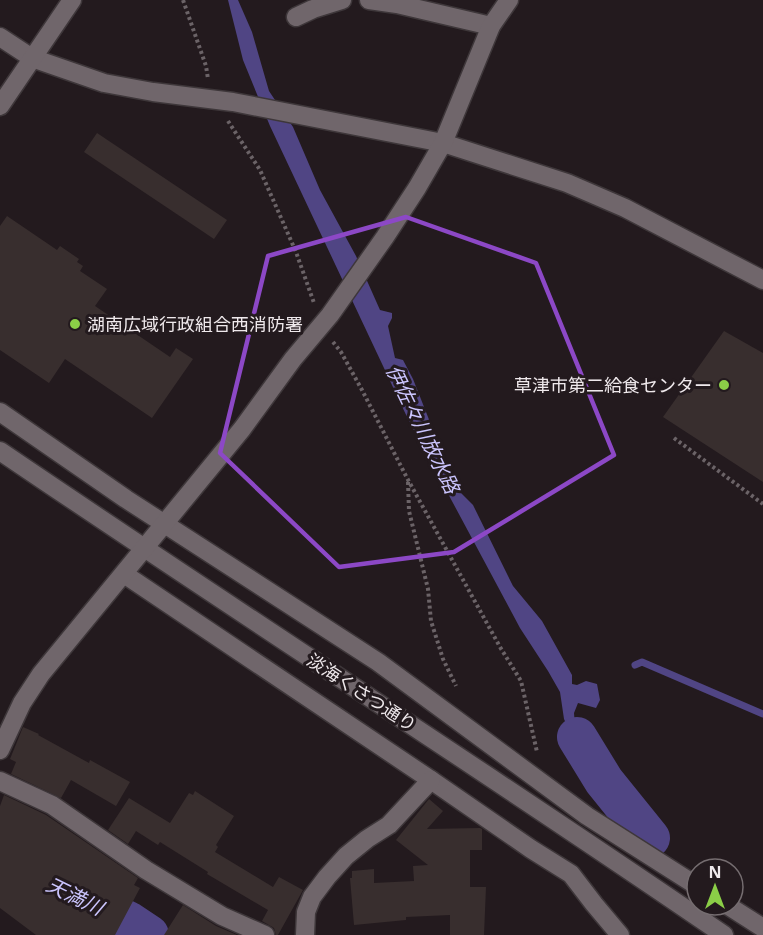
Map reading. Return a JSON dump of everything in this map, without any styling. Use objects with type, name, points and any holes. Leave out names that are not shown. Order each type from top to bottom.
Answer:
[{"type":"street","points":[[0,106],[72,0]]},
{"type":"street","points":[[296,17],[342,0]]},
{"type":"street","points":[[369,0],[397,4],[491,26]]},
{"type":"street","points":[[0,750],[22,703],[41,674],[242,429],[293,359],[326,320],[385,237],[443,143],[491,26],[509,0]]},
{"type":"street","points":[[0,37],[32,58],[104,83],[225,101],[443,143],[567,183],[759,272]]},
{"type":"street","name":"淡海くさつ通り","points":[[0,412],[163,523],[378,662],[587,816],[685,878]]},
{"type":"street","name":"淡海くさつ通り","points":[[0,451],[574,832],[724,935]]},
{"type":"street","points":[[124,574],[571,874],[620,935]]},
{"type":"street","points":[[305,935],[306,912],[312,897],[327,877],[346,856],[389,825],[431,780]]},
{"type":"street","points":[[0,781],[52,805],[146,870],[222,916],[265,935]]},
{"type":"street","points":[[745,916],[763,928]]},
{"type":"path","points":[[183,0],[206,66],[210,86],[225,101],[227,121],[260,170],[341,352],[407,478],[521,681],[537,752]]},
{"type":"path","points":[[674,438],[763,504]]},
{"type":"path","points":[[407,478],[409,511],[428,589],[431,621],[443,659],[456,686]]},
{"type":"highlighted area","points":[[406,217],[536,263],[614,455],[454,552],[339,567],[220,453],[268,256]]},
{"type":"water","points":[[228,0],[238,0],[252,32],[269,91],[293,127],[320,190],[356,256],[380,310],[392,313],[388,326],[395,358],[403,360],[413,379],[456,488],[473,505],[513,586],[542,621],[572,675],[572,684],[577,685],[586,681],[597,684],[600,700],[596,708],[578,703],[574,713],[575,726],[615,789],[600,781],[574,741],[564,719],[560,692],[520,628],[408,419],[270,126],[243,60]]},
{"type":"building","points":[[97,133],[227,220],[214,239],[84,152]]},
{"type":"building","points":[[7,216],[57,250],[60,246],[79,259],[77,262],[83,266],[80,271],[107,289],[95,306],[170,357],[176,348],[193,359],[152,418],[65,359],[49,383],[0,350],[0,226]]},
{"type":"building","name":"草津市第二給食センター","points":[[724,331],[763,353],[763,482],[663,417]]},
{"type":"building","points":[[23,727],[89,763],[90,760],[130,782],[116,806],[71,780],[61,798],[11,774],[16,762],[10,759]]},
{"type":"building","points":[[195,791],[234,816],[216,845],[218,847],[215,852],[273,887],[279,877],[303,890],[278,935],[274,928],[262,921],[268,910],[207,874],[208,872],[160,842],[158,845],[136,831],[128,844],[108,830],[129,798],[170,823],[189,793],[193,795]]},
{"type":"building","points":[[4,795],[46,815],[138,878],[134,885],[140,888],[115,935],[36,935],[0,908],[0,806]]},
{"type":"building","points":[[429,799],[443,811],[427,829],[482,829],[482,850],[470,850],[470,887],[486,887],[484,935],[450,935],[450,915],[406,917],[406,920],[354,925],[350,878],[352,878],[352,871],[374,869],[374,883],[414,881],[413,866],[428,865],[396,840]]},
{"type":"building","points":[[183,905],[216,926],[237,935],[164,935]]},
{"type":"waterway","points":[[635,665],[642,662],[763,714]]},
{"type":"waterway","name":"伊佐々川放水路","points":[[577,737],[604,781],[650,838]]},
{"type":"waterway","name":"天満川","points":[[0,860],[128,921],[149,935]]},
{"type":"place","name":"湖南広域行政組合西消防署","points":[[75,324]]},
{"type":"place","name":"草津市第二給食センター","points":[[724,385]]}]
